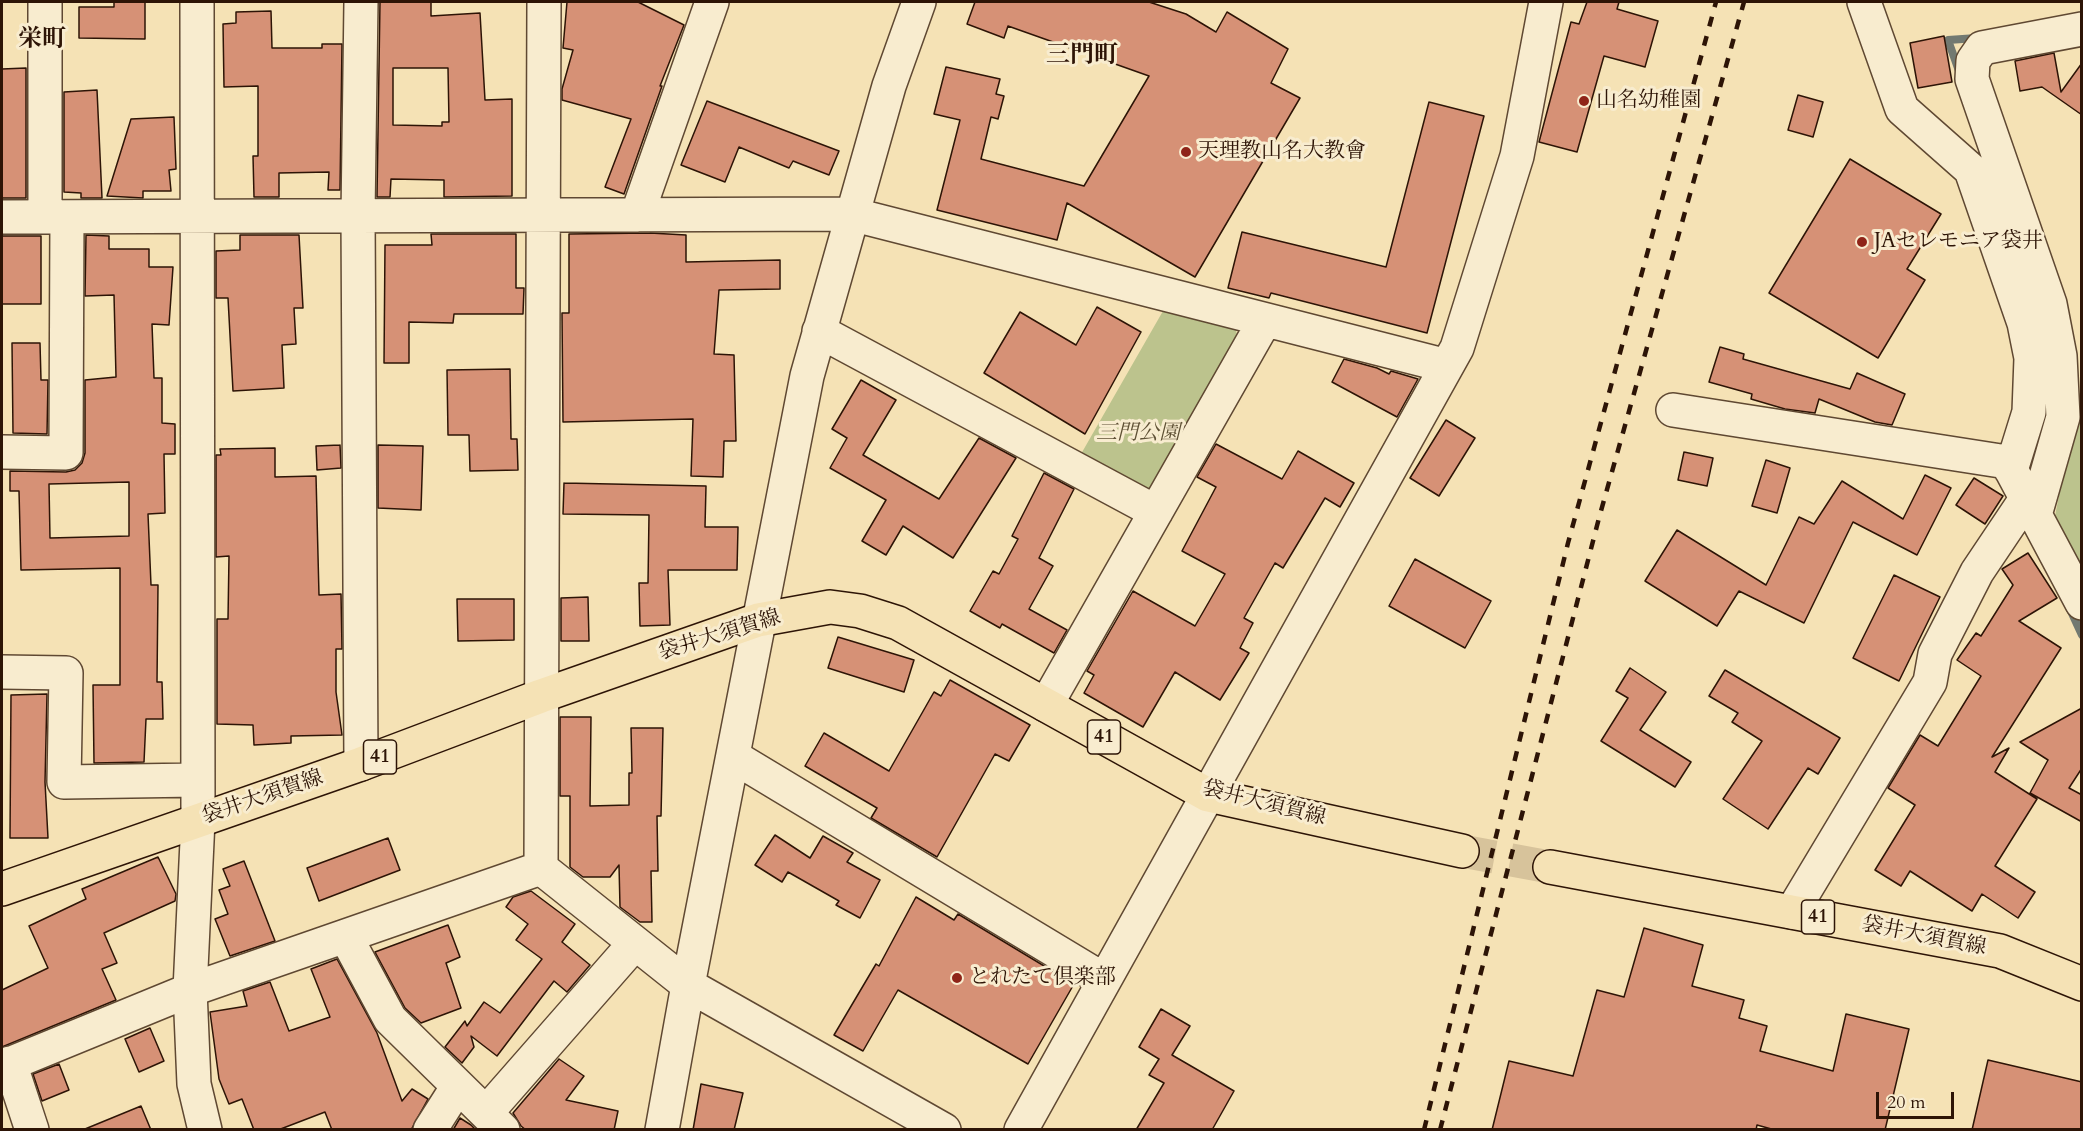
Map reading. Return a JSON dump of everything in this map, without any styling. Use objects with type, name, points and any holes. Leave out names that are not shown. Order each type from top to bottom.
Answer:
[{"type":"main road","name":"袋井大須賀線","points":[[2,889],[361,764],[541,696],[758,620],[830,607],[860,611],[898,623],[1208,795],[1462,850]]},
{"type":"main road","name":"袋井大須賀線","points":[[1550,867],[2000,951],[2082,984]]},
{"type":"street","points":[[2,452],[66,453],[45,2]]},
{"type":"street","points":[[197,2],[195,218],[198,820],[190,990],[195,1084],[205,1130]]},
{"type":"street","points":[[361,2],[358,215],[361,764]]},
{"type":"street","points":[[541,868],[544,2]]},
{"type":"street","points":[[637,215],[712,2]]},
{"type":"street","points":[[662,1130],[687,985],[734,757],[758,620],[807,376],[889,86],[919,2]]},
{"type":"street","points":[[1021,1130],[1457,348],[1517,156],[1546,2]]},
{"type":"street","points":[[1864,2],[1902,109],[1971,170],[2024,323],[2031,358],[2029,412],[2011,470]]},
{"type":"street","points":[[1792,912],[1930,682],[1935,654],[1977,572],[2031,507],[2063,417],[2060,356],[2050,304],[1972,79],[1973,61],[1982,48],[2082,30]]},
{"type":"street","points":[[2,217],[852,214],[1447,366]]},
{"type":"street","points":[[1046,705],[1265,320]]},
{"type":"street","points":[[819,331],[1156,512]]},
{"type":"street","points":[[1673,410],[2007,462],[2082,603]]},
{"type":"street","points":[[2,672],[66,673],[64,782],[198,780]]},
{"type":"street","points":[[734,757],[1104,980]]},
{"type":"street","points":[[32,1130],[6,1065],[190,990],[541,868]]},
{"type":"street","points":[[541,868],[687,985],[944,1130]]},
{"type":"street","points":[[346,937],[390,1019],[495,1121],[635,944]]},
{"type":"street","points":[[430,1130],[458,1086]]},
{"type":"green space","name":"三門公園","points":[[1163,311],[1235,327],[1238,338],[1151,490],[1142,491],[1081,454]]},
{"type":"green space","points":[[2079,393],[2082,395],[2081,567],[2054,521]]},
{"type":"building","points":[[114,2],[145,2],[145,39],[79,38],[79,7],[114,7]]},
{"type":"building","points":[[380,2],[431,2],[431,16],[480,13],[485,100],[512,99],[512,196],[444,197],[444,180],[391,179],[390,197],[377,197]],"holes":[[[393,68],[448,68],[449,122],[442,122],[442,126],[393,125]]]},
{"type":"building","points":[[567,2],[638,2],[684,25],[660,86],[662,86],[624,194],[605,187],[631,119],[562,100],[562,89],[573,50],[563,48]]},
{"type":"building","name":"天理教山名大教會","points":[[975,2],[1149,2],[1186,14],[1216,32],[1227,12],[1288,49],[1271,83],[1300,98],[1195,277],[1067,203],[1057,240],[937,210],[960,120],[934,114],[946,67],[1000,79],[996,94],[1004,96],[998,119],[991,117],[981,159],[1084,186],[1149,76],[1008,26],[1004,38],[967,24]]},
{"type":"building","points":[[1587,2],[1619,2],[1617,9],[1658,21],[1645,67],[1604,56],[1577,152],[1539,142],[1571,22],[1579,24]]},
{"type":"building","points":[[271,11],[272,48],[322,48],[322,44],[342,44],[340,190],[328,190],[329,172],[279,173],[279,197],[254,197],[253,156],[258,156],[258,86],[224,87],[223,24],[236,23],[236,12]]},
{"type":"building","points":[[1944,36],[1952,82],[1918,88],[1910,43]]},
{"type":"building","points":[[2054,53],[2061,92],[2082,63],[2082,115],[2042,87],[2020,91],[2015,61]]},
{"type":"building","points":[[26,68],[26,198],[2,198],[2,69]]},
{"type":"building","points":[[97,90],[102,198],[81,198],[81,193],[64,192],[64,92]]},
{"type":"building","points":[[1798,95],[1823,102],[1813,137],[1788,130]]},
{"type":"building","points":[[707,101],[839,151],[829,175],[793,161],[789,168],[739,147],[725,182],[681,165]]},
{"type":"building","points":[[1429,102],[1484,116],[1427,333],[1271,293],[1269,298],[1228,288],[1242,232],[1386,267]]},
{"type":"building","points":[[174,117],[176,169],[169,170],[171,191],[143,191],[143,198],[107,196],[131,119]]},
{"type":"building","name":"JAセレモニア袋井","points":[[1850,159],[1941,214],[1907,269],[1925,280],[1878,358],[1769,293]]},
{"type":"building","points":[[431,234],[516,234],[516,288],[524,288],[523,314],[454,314],[453,323],[409,322],[409,363],[384,363],[385,245],[432,245]]},
{"type":"building","points":[[569,234],[686,235],[686,262],[780,260],[780,289],[719,290],[714,354],[734,355],[736,441],[724,441],[723,477],[691,476],[693,419],[563,422],[562,313],[569,313]]},
{"type":"building","points":[[86,235],[109,236],[109,249],[149,249],[149,267],[173,267],[169,325],[152,324],[154,378],[162,378],[162,423],[175,424],[175,454],[164,454],[165,513],[148,514],[151,585],[158,585],[157,682],[162,682],[163,719],[146,719],[144,762],[94,763],[93,685],[120,685],[120,568],[21,570],[19,491],[10,491],[10,471],[66,472],[75,470],[82,463],[85,453],[85,380],[116,377],[114,295],[85,296]],"holes":[[[129,482],[129,536],[50,538],[49,484]]]},
{"type":"building","points":[[240,235],[299,235],[303,308],[294,308],[296,344],[282,345],[284,388],[233,391],[228,298],[216,298],[216,251],[240,250]]},
{"type":"building","points":[[2,236],[41,236],[41,304],[2,304]]},
{"type":"building","points":[[1097,307],[1141,332],[1085,434],[984,373],[1020,312],[1076,345]]},
{"type":"building","points":[[12,343],[40,343],[41,380],[48,380],[47,434],[13,433]]},
{"type":"building","points":[[1720,347],[1744,354],[1743,359],[1850,389],[1857,373],[1905,394],[1892,425],[1875,422],[1819,399],[1815,413],[1785,409],[1751,399],[1752,394],[1709,382]]},
{"type":"building","points":[[1344,359],[1377,368],[1389,374],[1391,371],[1418,379],[1397,417],[1332,382]]},
{"type":"building","points":[[510,369],[511,439],[517,439],[518,470],[470,471],[469,435],[448,435],[447,370]]},
{"type":"building","points":[[861,380],[896,400],[863,455],[939,499],[979,438],[1016,458],[953,558],[903,526],[886,555],[862,541],[886,500],[830,468],[847,438],[832,429]]},
{"type":"building","points":[[1446,420],[1475,438],[1439,496],[1410,478]]},
{"type":"building","points":[[1216,444],[1282,479],[1298,451],[1354,483],[1340,507],[1325,498],[1283,568],[1275,563],[1244,618],[1253,623],[1240,648],[1249,653],[1220,700],[1175,672],[1143,727],[1084,693],[1094,675],[1087,671],[1133,591],[1195,626],[1225,574],[1182,551],[1216,487],[1197,477]]},
{"type":"building","points":[[340,445],[341,468],[317,470],[316,446]]},
{"type":"building","points":[[378,445],[423,446],[421,510],[378,508]]},
{"type":"building","points":[[275,448],[275,477],[316,476],[319,595],[341,594],[342,649],[336,649],[336,692],[342,735],[291,736],[291,743],[254,745],[253,725],[217,724],[217,619],[228,619],[229,556],[216,557],[216,455],[221,455],[220,449]]},
{"type":"building","points":[[1684,452],[1713,458],[1707,486],[1678,480]]},
{"type":"building","points":[[1766,460],[1790,468],[1777,513],[1752,506]]},
{"type":"building","points":[[1044,473],[1074,489],[1039,558],[1053,566],[1029,609],[1067,630],[1054,653],[1002,624],[1000,628],[970,611],[993,571],[999,574],[1018,539],[1012,536]]},
{"type":"building","points":[[1925,475],[1951,488],[1917,555],[1853,522],[1804,623],[1739,591],[1717,626],[1645,581],[1677,530],[1766,585],[1799,517],[1814,524],[1842,481],[1903,519]]},
{"type":"building","points":[[1974,478],[2003,496],[1985,524],[1956,505]]},
{"type":"building","points":[[564,483],[706,486],[705,527],[738,527],[737,570],[668,570],[670,625],[640,626],[639,583],[648,583],[649,515],[563,514]]},
{"type":"building","points":[[2028,553],[2057,598],[2019,621],[2061,648],[1992,757],[2009,748],[1995,772],[2037,799],[1995,866],[2035,892],[2018,918],[1982,894],[1972,911],[1910,871],[1901,886],[1875,870],[1915,805],[1888,788],[1920,735],[1938,746],[1981,676],[1957,660],[1976,633],[1981,636],[2013,585],[2002,569]]},
{"type":"building","points":[[1415,559],[1491,601],[1465,648],[1389,606]]},
{"type":"building","points":[[1894,575],[1940,597],[1899,681],[1853,658]]},
{"type":"building","points":[[588,597],[589,641],[561,641],[561,598]]},
{"type":"building","points":[[457,599],[514,599],[514,640],[458,641]]},
{"type":"building","points":[[838,637],[914,660],[904,692],[828,668]]},
{"type":"building","points":[[1630,668],[1666,692],[1640,730],[1691,762],[1675,787],[1601,741],[1628,698],[1616,691]]},
{"type":"building","points":[[1725,670],[1840,738],[1818,774],[1808,768],[1768,829],[1723,799],[1762,741],[1732,722],[1738,713],[1709,696]]},
{"type":"building","points":[[950,680],[1030,725],[1009,761],[995,754],[937,857],[871,818],[877,808],[805,766],[824,733],[889,771],[934,692],[941,696]]},
{"type":"building","points":[[47,694],[45,782],[48,838],[10,838],[11,695]]},
{"type":"building","points":[[2082,708],[2082,768],[2069,788],[2082,795],[2082,822],[2030,793],[2048,760],[2020,742]]},
{"type":"building","points":[[560,717],[591,717],[590,806],[629,805],[629,773],[632,773],[631,728],[663,728],[661,816],[657,816],[658,871],[651,871],[652,922],[640,922],[620,907],[619,865],[610,877],[583,877],[570,867],[570,796],[560,796]]},
{"type":"building","points":[[775,835],[810,858],[823,836],[853,853],[847,862],[880,880],[860,918],[836,905],[839,901],[788,872],[782,882],[755,865]]},
{"type":"building","points":[[388,838],[400,870],[319,901],[307,868]]},
{"type":"building","points":[[158,857],[176,894],[175,901],[104,933],[117,963],[102,969],[116,1000],[2,1047],[2,990],[48,968],[29,926],[86,899],[82,889]]},
{"type":"building","points":[[244,861],[275,941],[230,956],[215,919],[228,914],[219,890],[230,886],[223,869]]},
{"type":"building","points":[[531,891],[575,924],[562,942],[590,965],[567,992],[554,981],[497,1056],[471,1036],[474,1047],[462,1063],[445,1047],[465,1021],[467,1026],[484,1002],[500,1013],[542,959],[516,940],[528,924],[506,907],[513,897]]},
{"type":"building","points":[[916,897],[954,920],[958,914],[1074,984],[1028,1064],[898,990],[863,1051],[834,1035],[876,964],[879,966]]},
{"type":"building","points":[[448,925],[460,957],[446,963],[461,1008],[421,1023],[405,1008],[375,952]]},
{"type":"building","points":[[1644,928],[1703,945],[1692,986],[1744,1000],[1739,1018],[1767,1026],[1760,1051],[1833,1071],[1846,1014],[1909,1029],[1885,1130],[1775,1130],[1757,1125],[1756,1130],[1492,1130],[1509,1061],[1573,1076],[1597,990],[1624,997]]},
{"type":"building","points":[[337,959],[377,1033],[402,1101],[412,1089],[428,1099],[411,1130],[332,1130],[325,1112],[278,1130],[254,1130],[242,1099],[229,1104],[219,1079],[210,1012],[247,1006],[243,991],[270,982],[289,1031],[330,1017],[311,969]]},
{"type":"building","points":[[1161,1009],[1190,1026],[1172,1055],[1234,1091],[1212,1130],[1136,1130],[1164,1083],[1149,1075],[1159,1059],[1139,1047]]},
{"type":"building","points":[[150,1028],[164,1061],[139,1072],[125,1039]]},
{"type":"building","points":[[559,1059],[584,1076],[566,1100],[618,1111],[614,1130],[526,1130],[521,1126],[513,1113]]},
{"type":"building","points":[[1988,1060],[2082,1082],[2082,1130],[1972,1130]]},
{"type":"building","points":[[59,1064],[69,1090],[42,1101],[33,1074]]},
{"type":"building","points":[[701,1084],[743,1093],[734,1130],[693,1130]]},
{"type":"building","points":[[141,1106],[151,1130],[85,1130],[85,1129]]},
{"type":"building","points":[[460,1118],[471,1125],[476,1130],[453,1130]]},
{"type":"waterway","points":[[1959,71],[1948,40],[1977,38]]},
{"type":"waterway","points":[[2070,609],[2082,635]]},
{"type":"tunnel","points":[[1462,851],[1550,867]]},
{"type":"railway","points":[[1424,1130],[1568,543],[1716,2]]},
{"type":"railway","points":[[1440,1130],[1599,518],[1744,2]]},
{"type":"place","name":"山名幼稚園","points":[[1584,101]]},
{"type":"place","name":"天理教山名大教會","points":[[1186,152]]},
{"type":"place","name":"JAセレモニア袋井","points":[[1862,242]]},
{"type":"place","name":"とれたて倶楽部","points":[[957,978]]},
{"type":"district","name":"栄町","points":[[42,40]]},
{"type":"district","name":"三門町","points":[[1082,56]]}]
